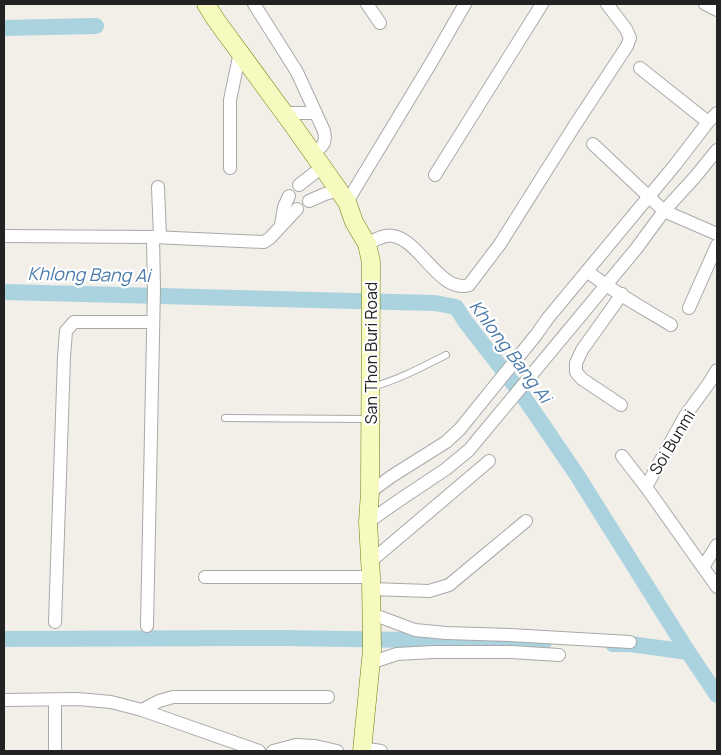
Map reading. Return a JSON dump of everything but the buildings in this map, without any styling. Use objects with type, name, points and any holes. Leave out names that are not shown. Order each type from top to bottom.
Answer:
[{"type":"street","name":"San Thon Buri Road","points":[[206,4],[343,196],[354,222],[367,244],[371,262],[370,492],[368,522],[372,622],[371,657],[362,750]]},
{"type":"street","points":[[254,4],[297,72],[326,138],[318,161],[317,171],[299,186]]},
{"type":"street","points":[[367,4],[380,23]]},
{"type":"street","points":[[309,201],[325,194],[343,196],[431,63],[465,4]]},
{"type":"street","points":[[435,175],[542,4]]},
{"type":"street","points":[[367,244],[383,236],[403,239],[443,278],[454,285],[462,287],[469,285],[500,244],[627,46],[630,38],[626,29],[607,4]]},
{"type":"street","points":[[705,4],[717,10]]},
{"type":"street","points":[[230,168],[230,100],[240,52]]},
{"type":"street","points":[[370,492],[446,442],[460,429],[548,318],[713,117],[640,68]]},
{"type":"street","points":[[284,113],[316,113]]},
{"type":"street","points":[[593,144],[664,211],[717,234]]},
{"type":"street","points":[[368,522],[446,469],[474,445],[636,249],[664,211],[695,178],[717,150]]},
{"type":"street","points":[[147,626],[153,322],[158,187]]},
{"type":"street","points":[[281,225],[284,207],[289,196]]},
{"type":"street","points":[[4,236],[157,237],[264,242],[297,209]]},
{"type":"street","points":[[689,308],[717,245]]},
{"type":"street","points":[[587,271],[605,285],[671,326]]},
{"type":"street","points":[[621,404],[582,380],[576,372],[576,363],[582,350],[622,294]]},
{"type":"street","points":[[55,622],[63,367],[66,331],[74,322],[153,322]]},
{"type":"street","name":"Soi Bunmi","points":[[717,370],[685,416],[646,486],[717,587]]},
{"type":"street","points":[[446,442],[458,459]]},
{"type":"street","points":[[622,456],[646,486]]},
{"type":"street","points":[[370,576],[490,461]]},
{"type":"street","points":[[205,577],[370,576],[429,591],[449,585],[526,521]]},
{"type":"street","points":[[703,567],[717,545]]},
{"type":"street","points":[[372,622],[402,626],[415,630],[446,633],[630,642]]},
{"type":"street","points":[[371,657],[433,652],[511,652],[559,655]]},
{"type":"street","points":[[142,710],[159,701],[173,697],[328,697]]},
{"type":"street","points":[[4,700],[78,699],[111,702],[142,710],[259,751]]},
{"type":"street","points":[[55,700],[55,751]]},
{"type":"street","points":[[273,751],[296,744],[337,751]]},
{"type":"street","points":[[362,750],[380,751]]},
{"type":"lane","points":[[370,388],[416,371],[446,355]]},
{"type":"lane","points":[[225,418],[370,420]]},
{"type":"waterway","points":[[4,28],[96,26]]},
{"type":"waterway","name":"Khlong Bang Ai","points":[[4,292],[435,303],[456,307],[523,396],[577,475],[717,695]]},
{"type":"waterway","points":[[4,639],[283,638],[544,642]]},
{"type":"waterway","points":[[613,644],[630,644],[688,652]]}]
